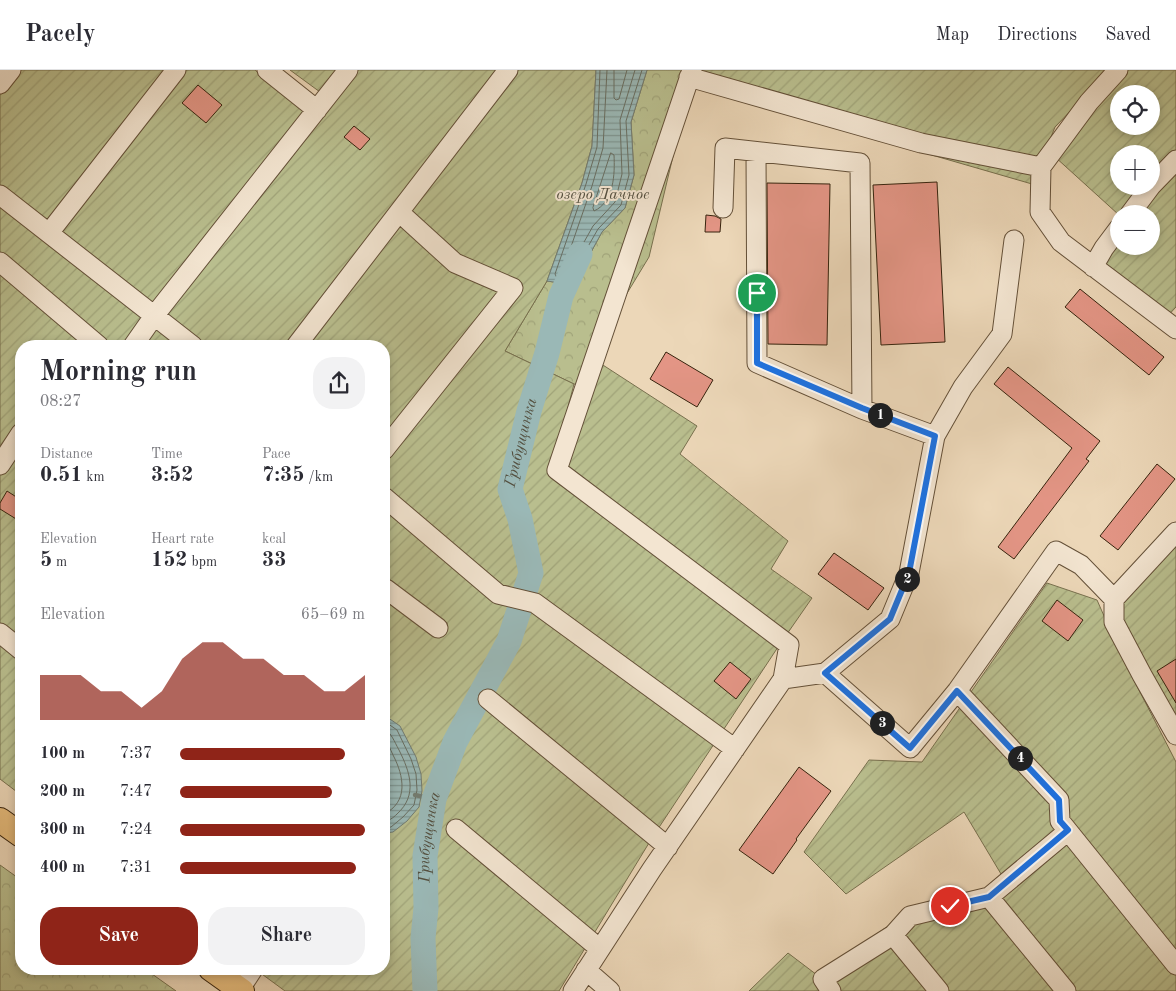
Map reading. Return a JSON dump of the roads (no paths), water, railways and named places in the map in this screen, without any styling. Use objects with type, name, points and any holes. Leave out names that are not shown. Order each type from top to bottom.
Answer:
[{"type":"main road","points":[[0,820],[15,831]]},
{"type":"main road","points":[[220,975],[241,990]]},
{"type":"lane","points":[[0,84],[11,70]]},
{"type":"lane","points":[[49,233],[176,70]]},
{"type":"lane","points":[[266,70],[317,110]]},
{"type":"lane","points":[[138,340],[154,316],[348,70]]},
{"type":"lane","points":[[301,340],[508,70]]},
{"type":"lane","points":[[1118,70],[1089,102],[1041,167],[1040,212],[1061,242],[1093,267],[1173,321]]},
{"type":"lane","points":[[573,991],[668,846],[783,679],[789,644],[557,470],[690,74],[921,143],[1041,167]]},
{"type":"lane","points":[[723,208],[725,148],[860,164],[862,408]]},
{"type":"lane","points":[[756,152],[757,363],[862,408],[935,436]]},
{"type":"lane","points":[[1160,177],[1176,160]]},
{"type":"lane","points":[[0,195],[185,340]]},
{"type":"lane","points":[[390,442],[513,288],[456,263],[399,212]]},
{"type":"lane","points":[[783,679],[825,673],[890,619],[909,573],[935,436],[963,387],[1002,334],[1014,240]]},
{"type":"lane","points":[[1093,267],[1110,240]]},
{"type":"lane","points":[[0,262],[86,340]]},
{"type":"lane","points":[[0,465],[15,442]]},
{"type":"lane","points":[[390,502],[498,594],[535,603],[735,749]]},
{"type":"lane","points":[[1176,532],[1114,599],[1114,622],[1176,736]]},
{"type":"lane","points":[[825,673],[910,748],[957,691],[1056,551],[1081,565],[1114,599]]},
{"type":"lane","points":[[390,593],[438,628]]},
{"type":"lane","points":[[0,633],[15,645]]},
{"type":"lane","points":[[957,691],[1059,800],[1060,821],[1176,965]]},
{"type":"lane","points":[[488,700],[668,846]]},
{"type":"lane","points":[[456,829],[600,949]]},
{"type":"lane","points":[[831,991],[823,979],[893,935],[910,916],[989,897],[1068,830]]},
{"type":"lane","points":[[989,897],[1066,991]]},
{"type":"lane","points":[[893,935],[939,991]]},
{"type":"lane","points":[[586,970],[610,991]]},
{"type":"lane","points":[[241,990],[250,975]]},
{"type":"water","name":"озеро Дачное","points":[[596,70],[647,70],[631,122],[634,175],[625,208],[602,232],[573,285],[547,281],[582,183],[592,146]]},
{"type":"water","points":[[390,719],[400,726],[416,757],[421,774],[422,791],[419,807],[407,821],[390,832]]},
{"type":"waterway","name":"Грибущинка","points":[[425,991],[423,938],[426,908],[425,856],[434,799],[455,742],[509,641],[531,573],[520,519],[510,489],[529,411],[547,353],[561,296],[580,254]]},
{"type":"waterway","points":[[415,795],[434,799]]}]
